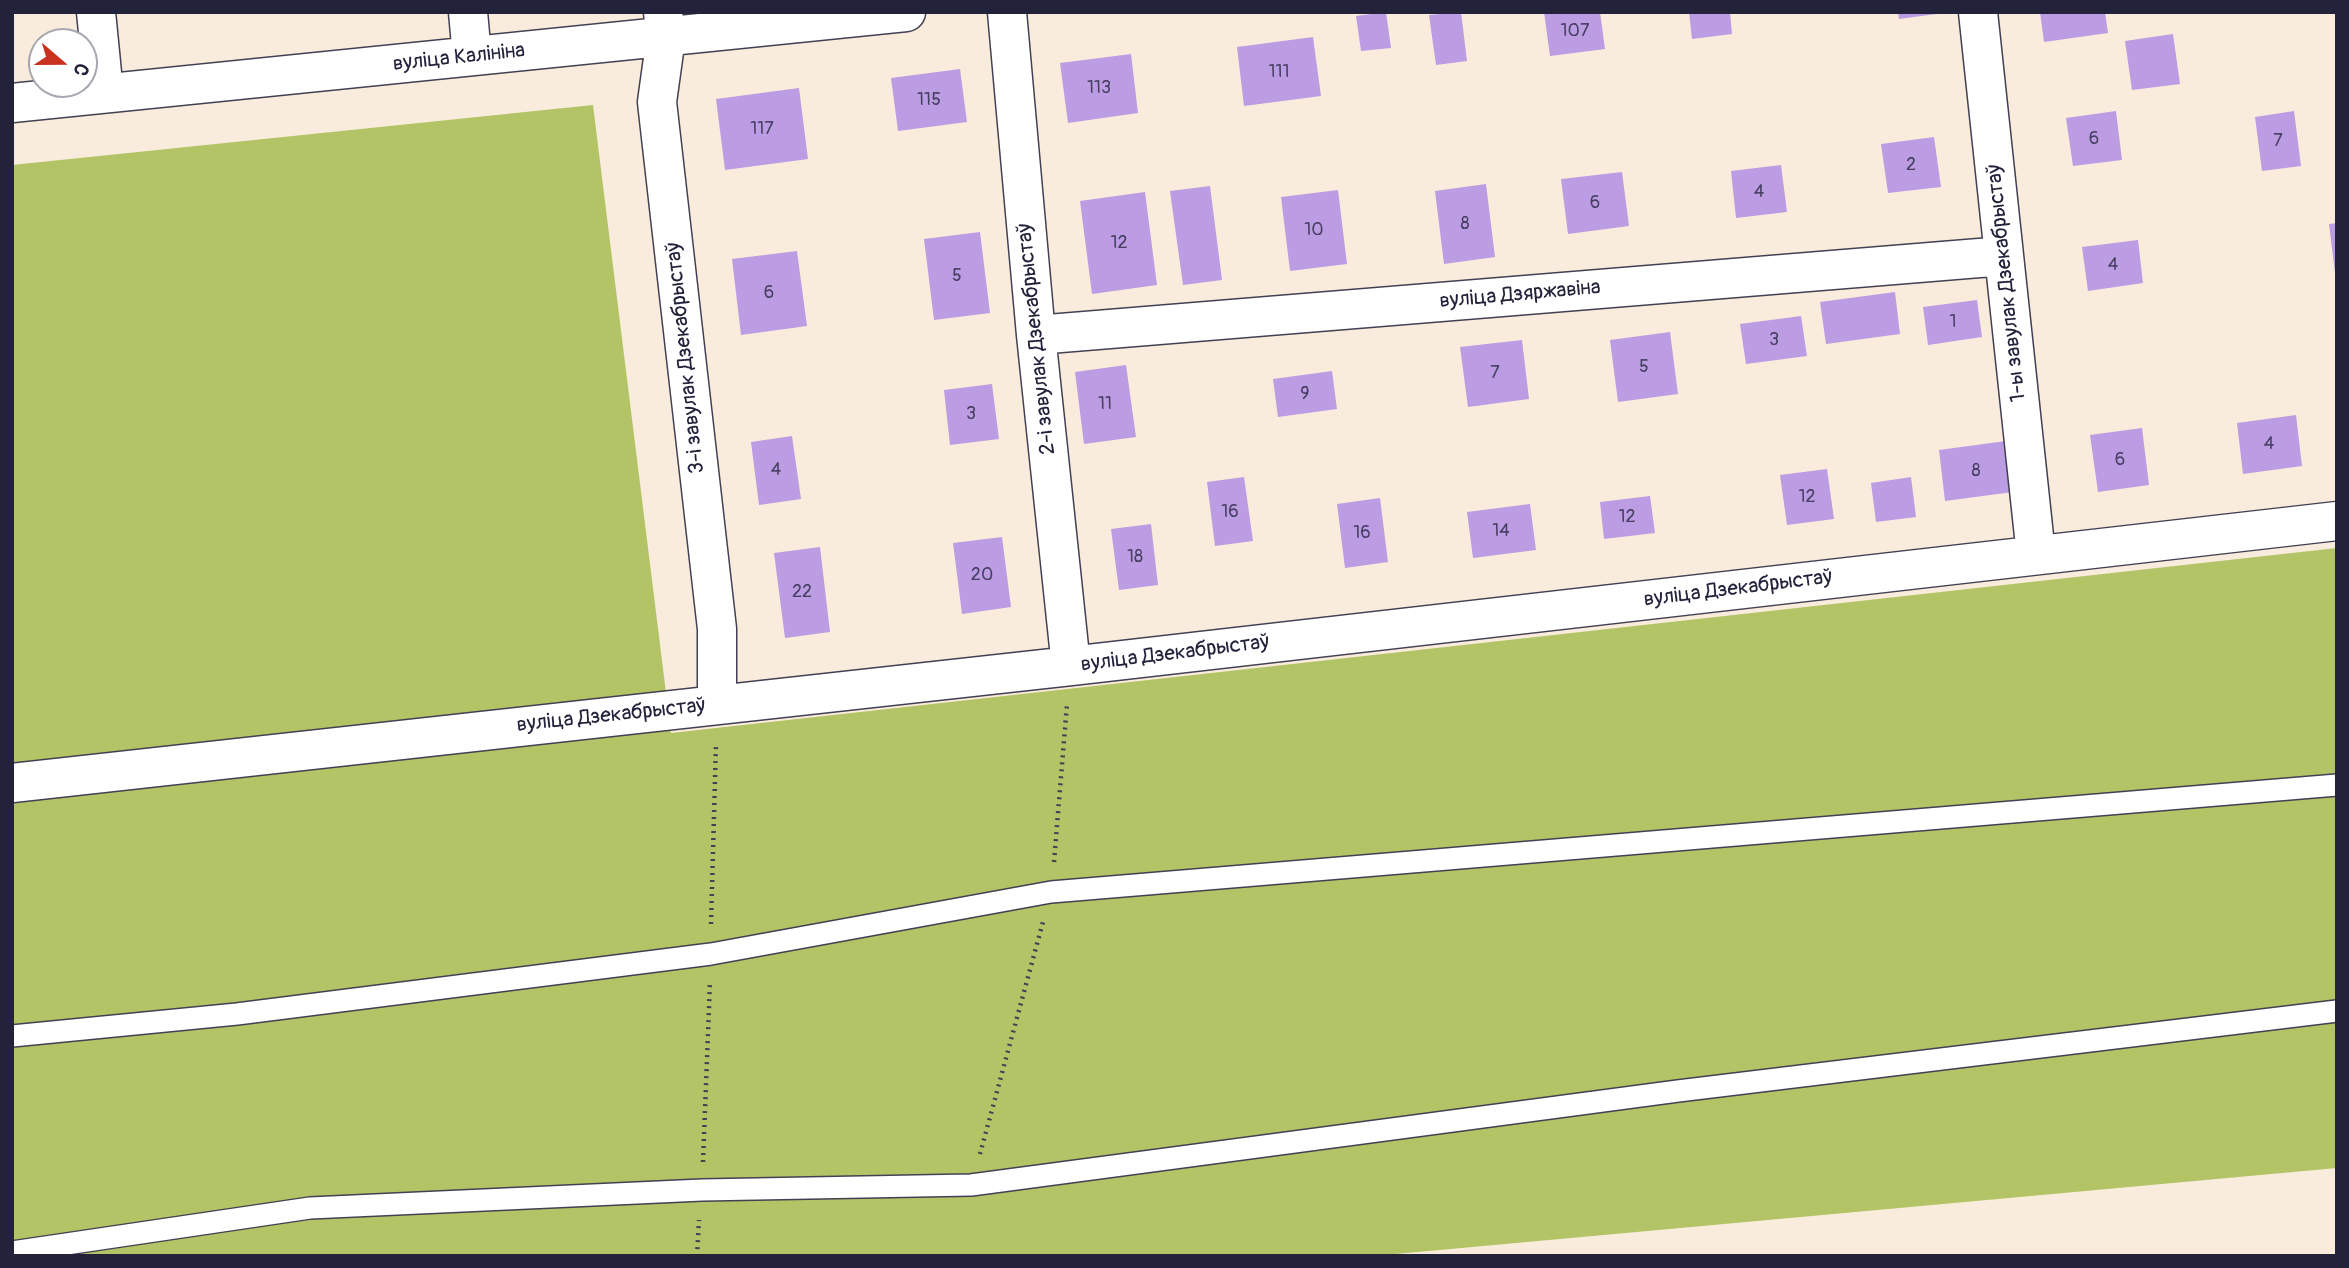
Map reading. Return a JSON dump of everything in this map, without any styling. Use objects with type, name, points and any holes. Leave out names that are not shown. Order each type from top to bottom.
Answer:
[{"type":"street","points":[[96,12],[104,93]]},
{"type":"street","points":[[468,12],[472,56]]},
{"type":"street","name":"вуліца Калініна","points":[[12,103],[472,56],[665,25],[906,12]]},
{"type":"street","name":"2-і завулак Дзекабрыстаў","points":[[1007,12],[1036,335],[1071,666]]},
{"type":"street","name":"1-ы завулак Дзекабрыстаў","points":[[1978,12],[2036,555]]},
{"type":"street","name":"3-і завулак Дзекабрыстаў","points":[[665,25],[657,102],[717,629],[717,705]]},
{"type":"street","name":"вуліца Дзяржавіна","points":[[1036,335],[2004,256]]},
{"type":"street","name":"вуліца Дзекабрыстаў","points":[[12,783],[1071,666],[2337,521]]},
{"type":"lane","points":[[12,1036],[236,1014],[711,954],[1051,892],[2337,785]]},
{"type":"lane","points":[[12,1252],[310,1208],[702,1190],[971,1185],[1678,1091],[2337,1011]]},
{"type":"green space","points":[[593,105],[671,733],[2337,548],[2337,1168],[1374,1256],[12,1256],[12,165]]},
{"type":"building","points":[[1386,12],[1391,48],[1361,51],[1356,16]]},
{"type":"building","points":[[1461,12],[1467,61],[1436,65],[1429,15]]},
{"type":"building","points":[[1544,12],[1600,12],[1605,49],[1550,56]]},
{"type":"building","points":[[1689,12],[1730,12],[1732,34],[1692,39]]},
{"type":"building","points":[[1898,12],[1937,12],[1937,14],[1899,19]]},
{"type":"building","points":[[2040,12],[2105,12],[2108,33],[2044,42]]},
{"type":"building","points":[[2173,34],[2180,84],[2132,90],[2125,41]]},
{"type":"building","points":[[1313,37],[1321,96],[1244,106],[1237,47]]},
{"type":"building","points":[[1131,54],[1138,113],[1068,123],[1060,63]]},
{"type":"building","points":[[960,69],[967,122],[898,131],[891,78]]},
{"type":"building","points":[[799,88],[808,159],[725,170],[716,99]]},
{"type":"building","points":[[2116,111],[2122,160],[2073,166],[2066,118]]},
{"type":"building","points":[[2294,111],[2301,166],[2262,171],[2255,117]]},
{"type":"building","points":[[1934,137],[1941,187],[1888,193],[1881,144]]},
{"type":"building","points":[[1781,165],[1787,212],[1736,218],[1731,171]]},
{"type":"building","points":[[1622,172],[1629,226],[1568,234],[1561,179]]},
{"type":"building","points":[[1486,184],[1495,257],[1444,264],[1435,191]]},
{"type":"building","points":[[1210,186],[1222,280],[1183,285],[1170,191]]},
{"type":"building","points":[[1338,190],[1347,264],[1290,271],[1281,197]]},
{"type":"building","points":[[1145,192],[1157,285],[1092,294],[1080,201]]},
{"type":"building","points":[[2337,223],[2337,273],[2335,273],[2329,224]]},
{"type":"building","points":[[980,232],[990,313],[934,320],[924,239]]},
{"type":"building","points":[[2138,240],[2143,283],[2088,291],[2082,247]]},
{"type":"building","points":[[797,251],[807,326],[741,335],[732,259]]},
{"type":"building","points":[[1895,292],[1900,334],[1826,344],[1820,302]]},
{"type":"building","points":[[1977,300],[1982,337],[1928,345],[1923,307]]},
{"type":"building","points":[[1801,316],[1807,356],[1746,364],[1740,324]]},
{"type":"building","points":[[1670,332],[1678,394],[1618,402],[1610,340]]},
{"type":"building","points":[[1522,340],[1529,399],[1468,407],[1460,347]]},
{"type":"building","points":[[1126,365],[1136,437],[1084,444],[1075,372]]},
{"type":"building","points":[[1332,371],[1337,409],[1278,417],[1273,379]]},
{"type":"building","points":[[992,384],[999,439],[950,445],[944,390]]},
{"type":"building","points":[[2296,415],[2302,466],[2243,474],[2237,423]]},
{"type":"building","points":[[2142,428],[2149,485],[2098,492],[2090,435]]},
{"type":"building","points":[[792,436],[801,499],[759,505],[751,442]]},
{"type":"building","points":[[2006,441],[2013,492],[1945,501],[1939,450]]},
{"type":"building","points":[[1827,469],[1834,519],[1787,525],[1780,475]]},
{"type":"building","points":[[1244,477],[1253,541],[1215,546],[1207,482]]},
{"type":"building","points":[[1911,477],[1916,517],[1876,522],[1871,483]]},
{"type":"building","points":[[1650,496],[1655,533],[1604,539],[1600,502]]},
{"type":"building","points":[[1380,498],[1388,562],[1345,568],[1337,504]]},
{"type":"building","points":[[1530,504],[1536,550],[1473,558],[1467,512]]},
{"type":"building","points":[[1151,524],[1158,585],[1119,590],[1111,529]]},
{"type":"building","points":[[1002,537],[1011,607],[962,614],[953,543]]},
{"type":"building","points":[[820,547],[830,632],[785,638],[774,553]]}]
